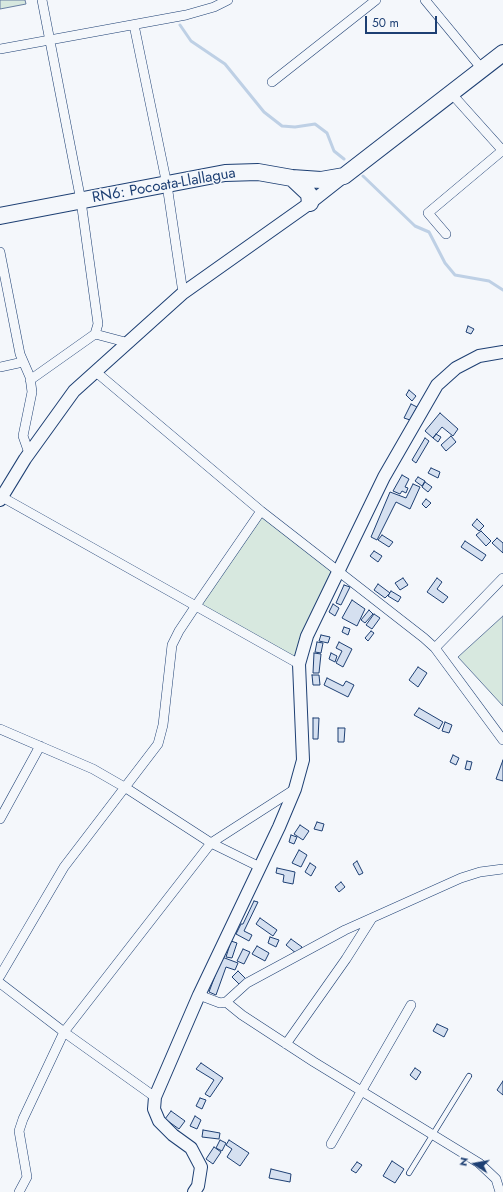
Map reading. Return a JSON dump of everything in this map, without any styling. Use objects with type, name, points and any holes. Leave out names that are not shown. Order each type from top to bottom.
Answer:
[{"type":"highway","name":"RN6: Pocoata-Llallagua","points":[[0,216],[225,173],[258,172],[292,178],[321,180],[344,176],[503,53]]},
{"type":"highway","points":[[292,178],[309,194],[310,202]]},
{"type":"street","points":[[30,380],[95,334],[98,324],[81,201],[42,0]]},
{"type":"street","points":[[0,49],[186,15],[211,3],[228,0]]},
{"type":"street","points":[[272,82],[376,0]]},
{"type":"street","points":[[425,0],[482,69]]},
{"type":"street","points":[[134,25],[167,185],[183,293]]},
{"type":"street","points":[[446,234],[428,213],[503,151],[452,93]]},
{"type":"street","points":[[299,664],[1,498],[29,453],[74,391],[183,293],[344,176]]},
{"type":"street","points":[[0,252],[20,354],[30,380],[32,392],[23,436],[29,453]]},
{"type":"street","points":[[95,334],[129,343]]},
{"type":"street","points":[[194,1192],[198,1186],[201,1167],[191,1148],[173,1135],[159,1121],[154,1108],[154,1097],[199,995],[295,789],[303,760],[299,664],[307,636],[338,569],[384,477],[437,385],[456,368],[478,356],[503,352]]},
{"type":"street","points":[[0,367],[23,362]]},
{"type":"street","points":[[96,372],[261,511],[338,569],[434,648],[503,740]]},
{"type":"street","points":[[0,976],[64,866],[104,813],[126,788],[158,744],[163,726],[172,645],[179,631],[261,511]]},
{"type":"street","points":[[434,648],[503,578]]},
{"type":"street","points":[[0,729],[93,769],[126,788],[211,843],[260,866]]},
{"type":"street","points":[[0,819],[40,746]]},
{"type":"street","points":[[19,1192],[27,1177],[19,1131],[23,1119],[64,1032],[211,843],[295,789]]},
{"type":"street","points":[[226,1002],[247,983],[345,930],[461,878],[480,872],[503,869]]},
{"type":"street","points":[[286,1044],[346,959],[372,918]]},
{"type":"street","points":[[0,982],[64,1032],[154,1097]]},
{"type":"street","points":[[199,995],[214,1001],[226,1002],[242,1015],[361,1092],[478,1163],[496,1179],[500,1192]]},
{"type":"street","points":[[331,1144],[411,1005]]},
{"type":"lane","points":[[409,1172],[469,1076]]},
{"type":"shaded area","points":[[0,0],[25,0],[26,4],[0,9]]},
{"type":"shaded area","points":[[261,511],[338,569],[299,664],[195,607]]},
{"type":"shaded area","points":[[503,616],[503,706],[458,657]]},
{"type":"building","points":[[468,326],[474,329],[471,334],[466,332]]},
{"type":"building","points":[[409,390],[416,396],[412,401],[406,395]]},
{"type":"building","points":[[411,404],[417,407],[410,420],[404,418]]},
{"type":"building","points":[[440,413],[458,429],[453,436],[442,427],[433,438],[425,431]]},
{"type":"building","points":[[436,434],[441,437],[438,442],[433,438]]},
{"type":"building","points":[[451,436],[456,442],[446,451],[441,445]]},
{"type":"building","points":[[425,438],[429,441],[416,463],[412,460]]},
{"type":"building","points":[[431,468],[440,472],[438,478],[428,473]]},
{"type":"building","points":[[402,475],[409,479],[405,487],[408,488],[406,493],[402,491],[400,494],[393,491]]},
{"type":"building","points":[[418,477],[425,481],[422,486],[415,481]]},
{"type":"building","points":[[425,482],[432,487],[428,492],[422,487]]},
{"type":"building","points":[[413,484],[420,487],[410,509],[396,502],[377,540],[371,537],[390,492],[406,498]]},
{"type":"building","points":[[426,499],[431,503],[426,508],[422,504]]},
{"type":"building","points":[[477,519],[484,526],[479,531],[472,525]]},
{"type":"building","points":[[481,531],[491,541],[486,546],[476,535]]},
{"type":"building","points":[[382,535],[393,542],[389,547],[378,540]]},
{"type":"building","points":[[497,538],[503,543],[503,553],[492,543]]},
{"type":"building","points":[[465,541],[486,555],[482,561],[461,547]]},
{"type":"building","points":[[374,551],[382,556],[378,562],[370,556]]},
{"type":"building","points":[[403,578],[408,585],[400,590],[395,583]]},
{"type":"building","points":[[437,578],[442,582],[437,589],[448,597],[443,603],[427,592]]},
{"type":"building","points":[[378,584],[390,593],[385,598],[374,590]]},
{"type":"building","points":[[344,585],[350,587],[341,605],[336,603]]},
{"type":"building","points":[[391,591],[401,597],[398,602],[388,596]]},
{"type":"building","points":[[352,600],[365,609],[357,626],[342,618]]},
{"type":"building","points":[[333,604],[339,608],[335,616],[329,612]]},
{"type":"building","points":[[369,610],[373,614],[365,623],[361,620]]},
{"type":"building","points":[[374,614],[380,618],[372,629],[366,625]]},
{"type":"building","points":[[344,627],[350,629],[348,635],[342,632]]},
{"type":"building","points":[[371,631],[374,633],[368,641],[365,638]]},
{"type":"building","points":[[321,635],[330,637],[328,643],[319,641]]},
{"type":"building","points":[[317,642],[323,643],[321,653],[315,652]]},
{"type":"building","points":[[339,642],[352,649],[343,667],[336,663],[342,651],[336,648]]},
{"type":"building","points":[[314,653],[321,654],[319,673],[313,673]]},
{"type":"building","points":[[331,653],[337,656],[335,662],[329,659]]},
{"type":"building","points":[[418,667],[427,673],[418,687],[409,680]]},
{"type":"building","points":[[312,675],[319,675],[320,685],[313,685]]},
{"type":"building","points":[[327,678],[343,686],[346,681],[354,685],[348,697],[324,685]]},
{"type":"building","points":[[419,708],[443,722],[439,729],[414,715]]},
{"type":"building","points":[[313,718],[319,718],[318,739],[313,739]]},
{"type":"building","points":[[445,722],[452,725],[449,733],[442,731]]},
{"type":"building","points":[[338,728],[345,728],[344,742],[338,742]]},
{"type":"building","points":[[453,755],[459,758],[456,765],[450,762]]},
{"type":"building","points":[[503,760],[503,781],[496,779]]},
{"type":"building","points":[[467,761],[472,762],[470,770],[465,769]]},
{"type":"building","points":[[317,822],[324,824],[322,831],[314,829]]},
{"type":"building","points":[[300,825],[309,831],[303,840],[294,834]]},
{"type":"building","points":[[291,835],[297,837],[294,844],[289,842]]},
{"type":"building","points":[[299,850],[307,855],[301,867],[292,863]]},
{"type":"building","points":[[357,861],[363,873],[359,875],[353,864]]},
{"type":"building","points":[[310,863],[316,867],[311,876],[305,872]]},
{"type":"building","points":[[277,868],[295,872],[293,884],[283,882],[284,875],[276,873]]},
{"type":"building","points":[[341,882],[345,887],[339,892],[335,887]]},
{"type":"building","points":[[254,901],[258,902],[244,931],[252,935],[249,941],[236,934],[241,924],[243,924]]},
{"type":"building","points":[[260,918],[277,930],[273,936],[256,924]]},
{"type":"building","points":[[270,937],[279,940],[276,947],[268,943]]},
{"type":"building","points":[[291,939],[302,947],[297,954],[286,945]]},
{"type":"building","points":[[231,941],[237,943],[232,958],[226,957]]},
{"type":"building","points":[[257,946],[269,953],[265,961],[252,954]]},
{"type":"building","points":[[243,949],[250,952],[244,964],[237,961]]},
{"type":"building","points":[[222,957],[238,963],[235,970],[226,967],[216,995],[209,992]]},
{"type":"building","points":[[238,971],[246,979],[240,985],[232,977]]},
{"type":"building","points":[[437,1024],[448,1029],[444,1037],[433,1031]]},
{"type":"building","points":[[201,1063],[223,1078],[210,1097],[205,1094],[214,1080],[196,1069]]},
{"type":"building","points":[[415,1068],[421,1072],[416,1080],[410,1075]]},
{"type":"building","points":[[503,1081],[503,1095],[497,1090]]},
{"type":"building","points":[[200,1098],[206,1100],[202,1109],[196,1106]]},
{"type":"building","points":[[171,1111],[185,1121],[179,1129],[165,1119]]},
{"type":"building","points":[[195,1116],[201,1120],[197,1129],[190,1126]]},
{"type":"building","points":[[203,1130],[220,1133],[219,1139],[202,1137]]},
{"type":"building","points":[[220,1140],[226,1143],[222,1151],[216,1148]]},
{"type":"building","points":[[229,1140],[249,1153],[240,1166],[227,1157],[232,1149],[226,1145]]},
{"type":"building","points":[[214,1147],[221,1152],[213,1164],[206,1159]]},
{"type":"building","points":[[392,1161],[404,1169],[395,1183],[383,1176]]},
{"type":"building","points":[[357,1162],[362,1165],[356,1173],[351,1170]]},
{"type":"building","points":[[271,1169],[291,1174],[290,1182],[269,1178]]},
{"type":"waterway","points":[[180,25],[191,41],[225,64],[264,112],[282,126],[295,127],[315,124],[327,133],[334,151],[344,159]]},
{"type":"waterway","points":[[363,176],[415,226],[429,232],[445,263],[455,275],[489,281],[503,290]]}]
